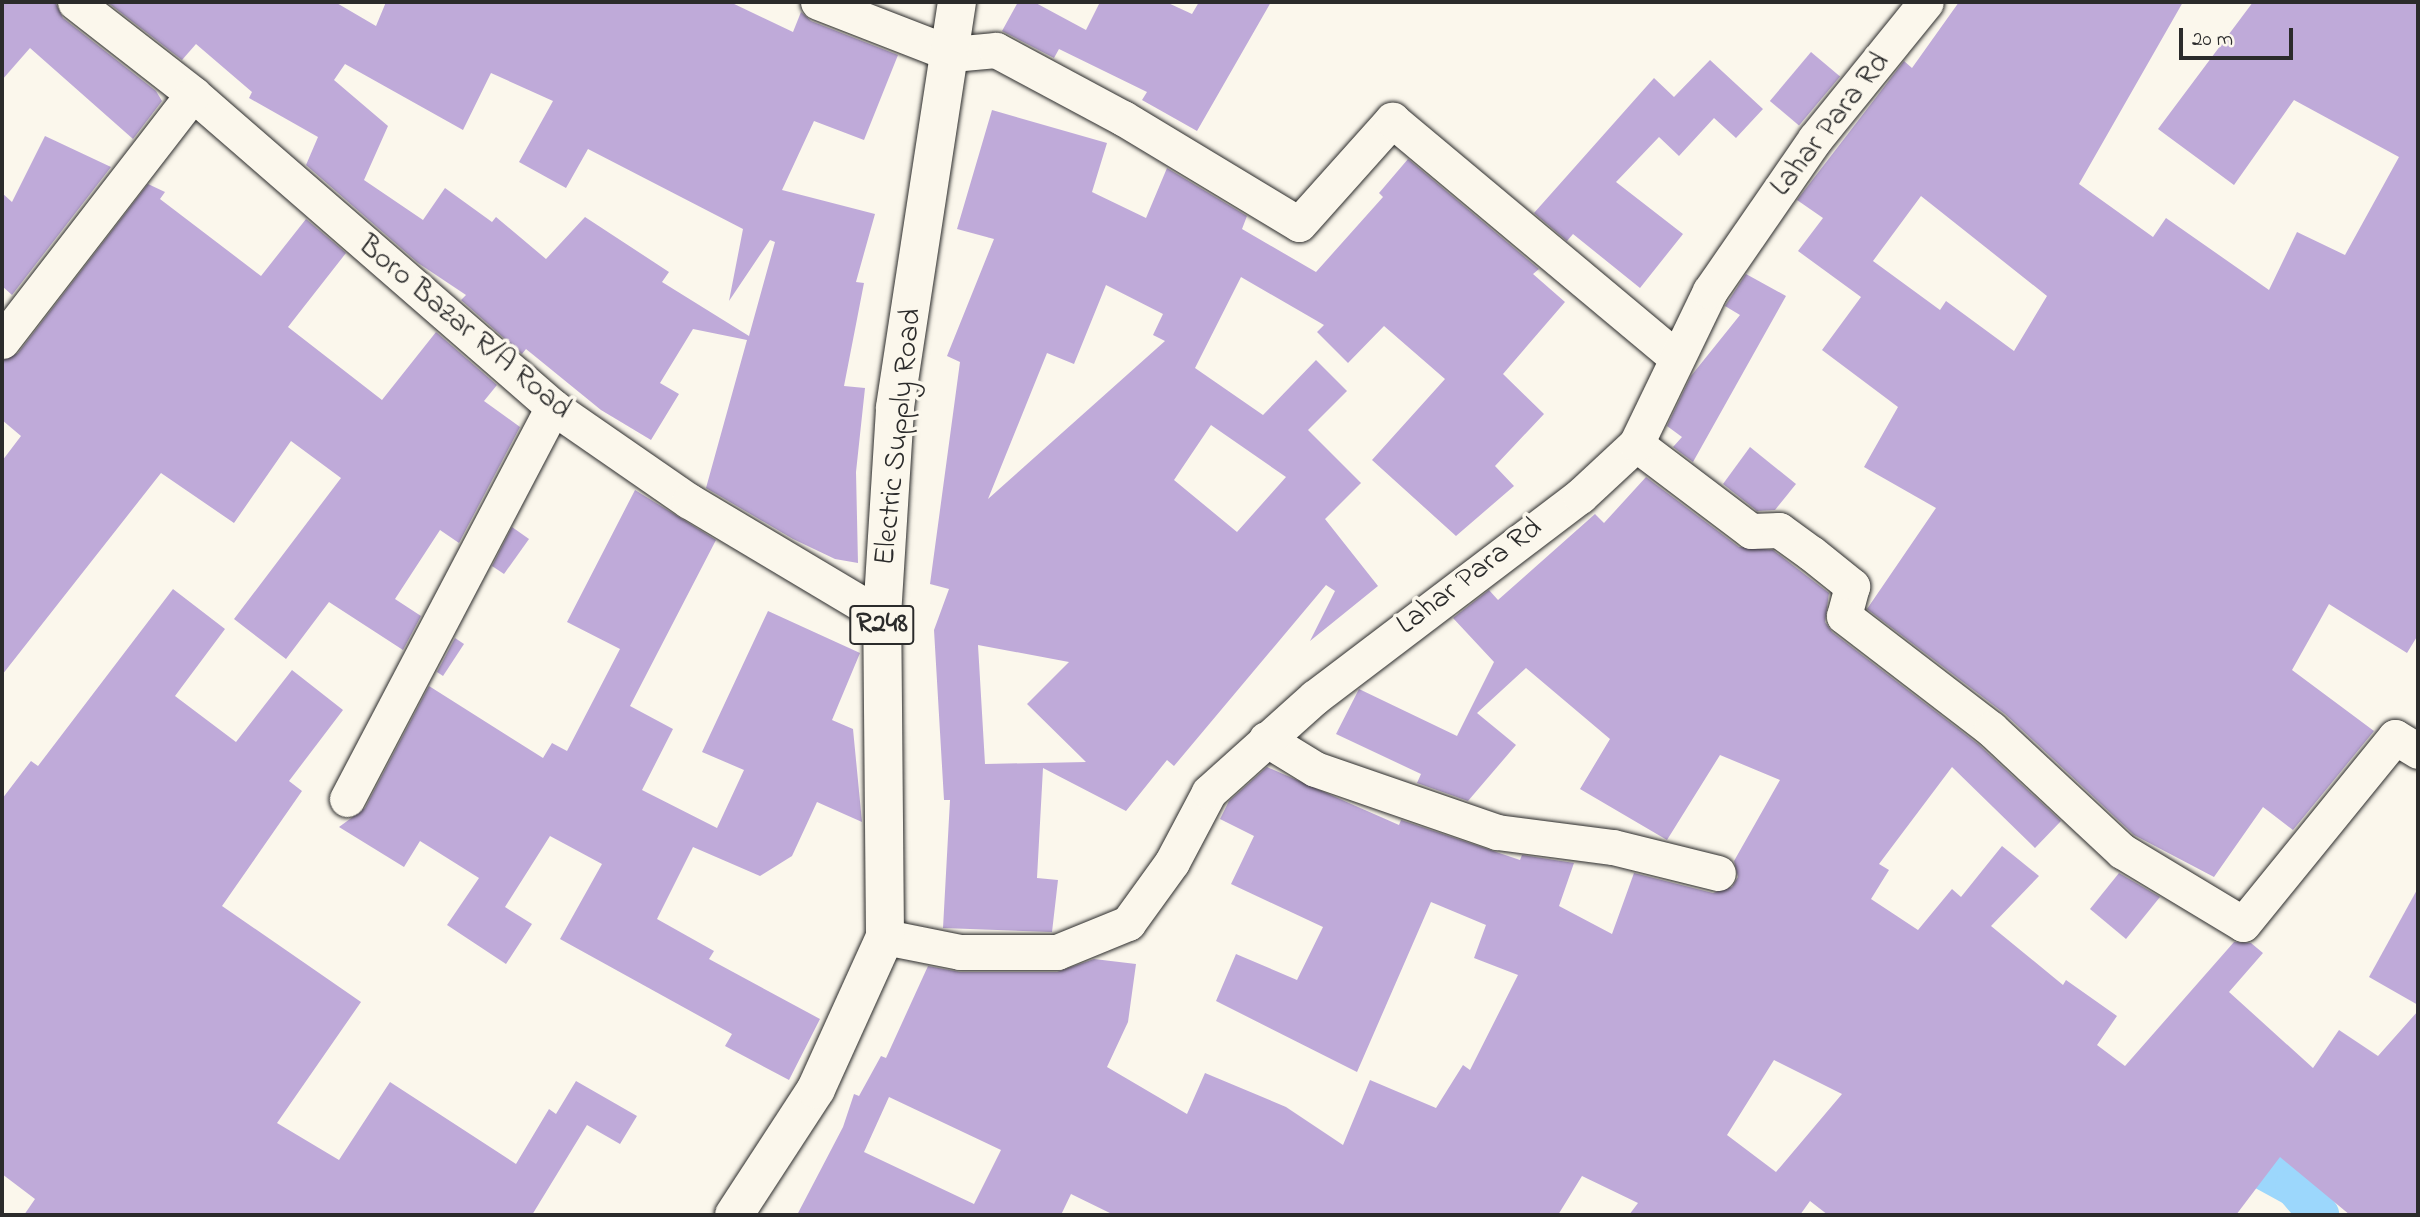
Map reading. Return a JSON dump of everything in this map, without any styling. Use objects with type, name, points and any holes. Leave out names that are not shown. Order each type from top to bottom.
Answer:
[{"type":"main road","name":"Electric Supply Road","points":[[734,1215],[816,1089],[885,937],[881,617],[895,408],[952,54],[957,2]]},
{"type":"street","name":"Boro Bazar R/A Road","points":[[75,2],[193,94],[553,407],[689,501],[881,617]]},
{"type":"street","points":[[818,2],[952,54],[996,50],[1123,118],[1299,224],[1392,120],[1675,357]]},
{"type":"street","name":"Lahar Para Rd","points":[[885,937],[960,952],[1057,952],[1128,923],[1172,862],[1209,792],[1266,739],[1444,594],[1580,496],[1636,444],[1675,357],[1710,291],[1815,139],[1926,2]]},
{"type":"street","points":[[2,341],[193,94]]},
{"type":"street","points":[[347,799],[553,407]]},
{"type":"street","points":[[1636,444],[1751,531],[1779,530],[1811,552],[1852,586],[1844,615],[1991,729],[2122,852],[2243,924],[2395,737],[2418,751]]},
{"type":"street","points":[[1266,739],[1315,769],[1497,832],[1613,846],[1718,873]]},
{"type":"building","points":[[2,2],[55,2],[63,18],[156,91],[162,101],[133,139],[30,48],[2,80]]},
{"type":"building","points":[[107,2],[335,2],[376,26],[386,2],[730,2],[793,32],[801,12],[811,21],[898,55],[864,140],[814,121],[782,190],[875,214],[856,282],[864,283],[844,386],[865,388],[856,472],[858,563],[835,559],[793,539],[706,488],[747,340],[693,329],[660,383],[679,394],[651,440],[601,410],[526,349],[522,354],[461,300],[466,295],[418,263],[306,165],[318,137],[249,98],[252,92],[196,44],[182,60]],"holes":[[[345,64],[463,130],[491,73],[553,101],[519,162],[566,188],[588,149],[743,229],[729,301],[770,240],[775,242],[749,336],[662,282],[669,272],[585,217],[546,259],[496,217],[492,222],[445,188],[423,220],[364,180],[388,126],[334,80]]]},
{"type":"building","points":[[1018,2],[1034,2],[1086,30],[1100,2],[1166,2],[1192,14],[1199,2],[1271,2],[1197,131],[1142,100],[1147,92],[1059,49],[1054,58],[1002,31]]},
{"type":"building","points":[[1959,2],[2183,2],[2079,184],[2153,237],[2166,218],[2269,290],[2297,232],[2345,255],[2399,157],[2294,100],[2234,185],[2158,129],[2253,2],[2418,2],[2418,635],[2407,653],[2329,604],[2292,670],[2374,731],[2293,830],[2263,807],[2214,877],[2134,835],[2005,714],[1867,609],[1936,508],[1864,467],[1898,407],[1822,350],[1861,297],[1798,251],[1823,218],[1797,200],[1904,61],[1912,68]],"holes":[[[1921,196],[2047,296],[2014,351],[1946,301],[1940,310],[1873,261]]]},
{"type":"building","points":[[1811,52],[1840,76],[1799,125],[1770,101]]},
{"type":"building","points":[[1710,60],[1763,109],[1736,138],[1714,118],[1679,156],[1659,137],[1616,182],[1683,234],[1640,288],[1573,234],[1567,241],[1534,213],[1654,78],[1674,97]]},
{"type":"building","points":[[992,110],[1107,143],[1092,192],[1146,218],[1167,168],[1247,216],[1242,229],[1316,272],[1383,197],[1379,193],[1408,159],[1539,269],[1533,274],[1565,302],[1503,374],[1544,414],[1495,466],[1514,486],[1456,536],[1372,460],[1445,379],[1384,326],[1348,363],[1317,332],[1324,325],[1241,277],[1195,368],[1263,415],[1316,360],[1347,391],[1308,430],[1361,483],[1325,519],[1378,586],[1310,641],[1335,591],[1326,585],[1174,766],[1167,760],[1126,811],[1043,768],[1037,878],[1058,880],[1052,932],[943,928],[950,800],[944,800],[934,630],[949,589],[930,584],[960,362],[947,356],[994,239],[957,229]],"holes":[[[1106,285],[1163,314],[1153,335],[1165,341],[988,499],[1047,353],[1074,364]],[[1211,425],[1286,477],[1237,532],[1174,480]],[[978,645],[1069,662],[1027,704],[1086,762],[985,764]]]},
{"type":"building","points":[[45,136],[111,167],[12,295],[2,286],[2,193],[12,202]]},
{"type":"building","points":[[148,184],[165,192],[160,199],[261,276],[306,219],[346,253],[288,327],[382,400],[436,332],[497,385],[484,401],[520,427],[459,543],[440,530],[395,599],[421,616],[403,650],[329,602],[286,659],[234,619],[341,478],[291,441],[234,523],[161,473],[2,675],[2,461],[21,436],[2,420],[2,361],[18,353]]},
{"type":"building","points":[[1746,274],[1786,296],[1693,462],[1673,447],[1682,437],[1667,426],[1691,376],[1740,315],[1725,306]]},
{"type":"building","points":[[1750,447],[1796,484],[1775,510],[1757,511],[1723,484]]},
{"type":"building","points":[[1646,477],[1739,547],[1773,550],[1829,593],[1825,622],[1832,632],[1978,744],[2061,821],[2035,848],[1952,767],[1879,864],[1889,870],[1871,899],[1918,930],[1952,889],[1961,897],[2002,846],[2039,876],[1991,926],[2063,985],[2066,980],[2117,1016],[2097,1045],[2125,1066],[2234,942],[2251,943],[2263,953],[2229,992],[2313,1068],[2339,1030],[2378,1056],[2418,1011],[2418,1215],[2350,1215],[2280,1157],[2236,1215],[1828,1215],[1810,1201],[1800,1215],[1629,1215],[1638,1203],[1582,1176],[1558,1215],[1114,1215],[1071,1194],[1061,1215],[797,1215],[843,1127],[854,1094],[859,1096],[881,1056],[886,1058],[928,966],[960,972],[1057,972],[1094,959],[1136,964],[1128,1022],[1107,1067],[1187,1114],[1205,1073],[1286,1107],[1343,1145],[1370,1080],[1436,1108],[1463,1065],[1470,1070],[1518,975],[1474,958],[1486,925],[1431,902],[1357,1072],[1216,1001],[1236,954],[1297,980],[1323,927],[1231,884],[1254,836],[1220,819],[1229,801],[1267,767],[1399,825],[1401,820],[1520,860],[1522,855],[1574,863],[1559,906],[1612,934],[1634,873],[1713,893],[1732,887],[1738,877],[1734,861],[1780,780],[1720,755],[1667,840],[1580,789],[1610,739],[1526,668],[1477,713],[1516,745],[1468,801],[1417,783],[1421,774],[1336,734],[1359,689],[1457,736],[1494,662],[1453,618],[1489,590],[1498,600],[1595,514],[1604,523]],"holes":[[[1774,1060],[1842,1094],[1776,1172],[1727,1135]],[[889,1097],[1001,1150],[974,1204],[864,1152]]]},
{"type":"building","points":[[635,490],[716,540],[630,706],[673,729],[642,790],[717,828],[744,770],[702,752],[768,611],[860,653],[832,720],[853,729],[862,822],[817,802],[792,856],[760,876],[693,847],[657,919],[714,951],[709,959],[820,1019],[789,1080],[725,1046],[732,1034],[560,939],[602,864],[550,836],[505,907],[532,924],[506,964],[447,925],[479,878],[420,841],[404,867],[339,827],[365,808],[429,686],[543,758],[552,743],[567,751],[620,649],[567,622]]},
{"type":"building","points":[[512,527],[529,539],[504,574],[492,566]]},
{"type":"building","points":[[173,589],[225,629],[175,696],[236,742],[292,670],[343,710],[289,781],[302,791],[222,906],[361,1002],[277,1123],[339,1160],[390,1082],[516,1164],[549,1109],[556,1114],[576,1081],[637,1116],[620,1144],[587,1125],[532,1215],[24,1215],[35,1199],[2,1174],[2,799],[31,761],[38,766]]},
{"type":"building","points":[[455,638],[464,644],[443,676],[437,672]]},
{"type":"building","points":[[2119,873],[2160,897],[2126,939],[2090,909]]},
{"type":"building","points":[[2418,888],[2418,1005],[2369,977]]},
{"type":"waterway","points":[[2220,1146],[2295,1187],[2319,1215]]}]
